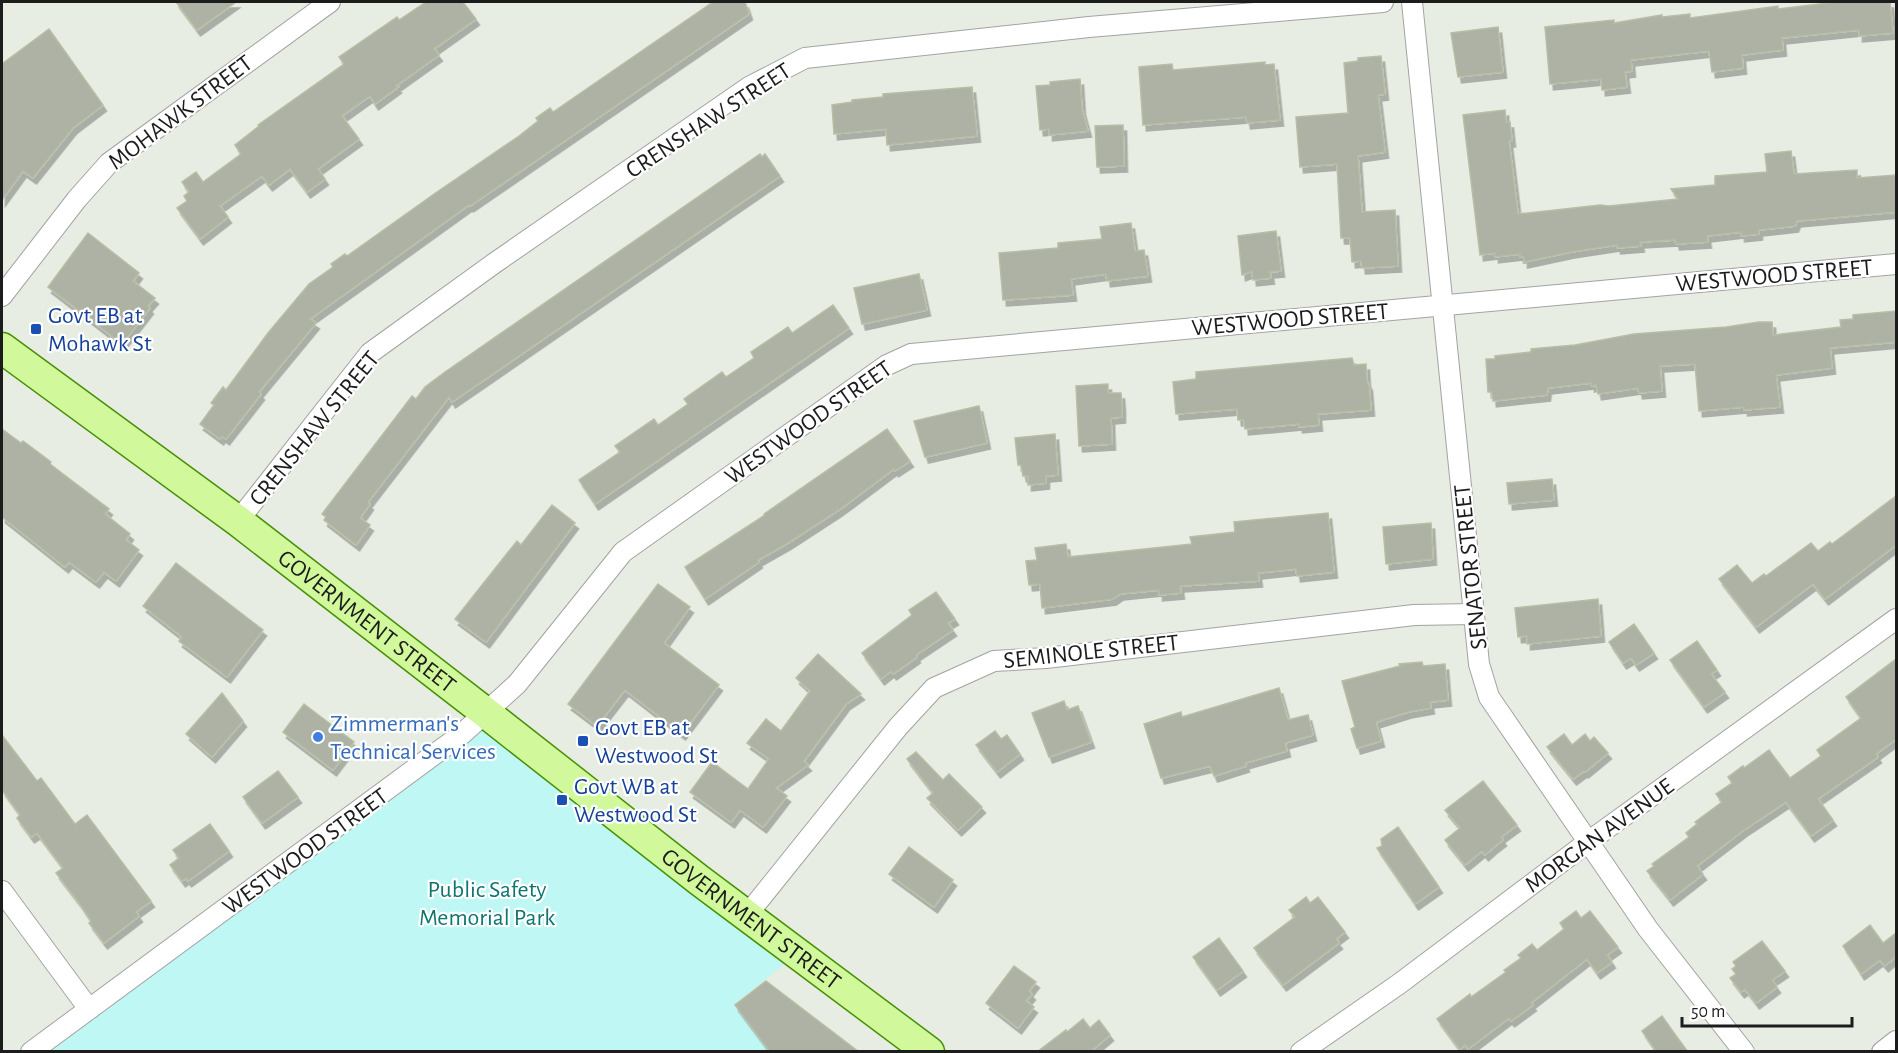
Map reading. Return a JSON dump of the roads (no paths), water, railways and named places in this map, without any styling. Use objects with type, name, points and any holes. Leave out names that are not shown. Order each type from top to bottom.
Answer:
[{"type":"main road","name":"GOVERNMENT STREET","points":[[2,348],[238,521],[699,880],[929,1052]]},
{"type":"street","name":"MOHAWK STREET","points":[[2,296],[77,199],[109,162],[330,2]]},
{"type":"street","name":"CRENSHAW STREET","points":[[238,521],[370,353],[749,87],[805,58],[1089,27],[1383,2]]},
{"type":"street","name":"SENATOR STREET","points":[[1412,2],[1479,664],[1489,697],[1648,929],[1744,1052]]},
{"type":"street","name":"WESTWOOD STREET","points":[[31,1052],[452,741],[517,684],[623,552],[887,364],[911,354],[1896,264]]},
{"type":"street","name":"SEMINOLE STREET","points":[[747,915],[898,727],[934,688],[994,661],[1046,658],[1414,615],[1474,614]]},
{"type":"street","name":"MORGAN AVENUE","points":[[1301,1052],[1399,984],[1588,842],[1896,619]]},
{"type":"street","points":[[2,891],[89,1009]]},
{"type":"street","points":[[1882,1052],[1896,1041]]},
{"type":"place","name":"Govt EB at Mohawk St","points":[[36,329]]},
{"type":"place","name":"Zimmerman's Technical Services","points":[[318,737]]},
{"type":"place","name":"Govt EB at Westwood St","points":[[583,741]]},
{"type":"place","name":"Govt WB at Westwood St","points":[[562,800]]},
{"type":"park label","name":"Public Safety Memorial Park","points":[[487,903]]}]
